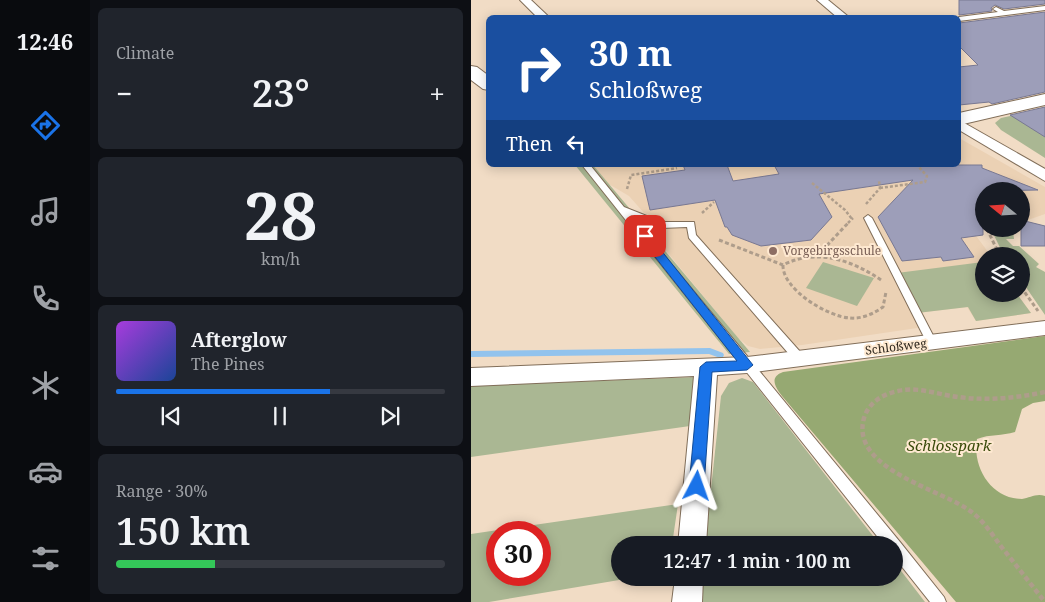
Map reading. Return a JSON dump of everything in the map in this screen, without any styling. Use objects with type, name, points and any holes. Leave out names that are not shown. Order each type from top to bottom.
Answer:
[{"type":"street","points":[[525,0],[542,15]]},
{"type":"street","points":[[822,0],[841,15]]},
{"type":"street","points":[[471,72],[486,83]]},
{"type":"street","points":[[961,119],[1045,99]]},
{"type":"street","points":[[961,125],[1045,176]]},
{"type":"street","name":"Schloßweg","points":[[471,377],[747,365],[932,343],[1042,320]]},
{"type":"street","points":[[693,536],[706,367]]},
{"type":"street","points":[[687,602],[688,586]]},
{"type":"lane","points":[[961,19],[1045,8]]},
{"type":"lane","points":[[996,9],[1003,13]]},
{"type":"lane","points":[[588,167],[886,536]]},
{"type":"lane","points":[[622,208],[661,225],[691,224],[692,236],[799,358]]},
{"type":"lane","points":[[868,218],[932,343]]},
{"type":"lane","points":[[903,557],[939,602]]},
{"type":"path","points":[[880,188],[925,182],[927,176],[919,167]]},
{"type":"path","points":[[632,194],[626,188],[631,175],[677,168]]},
{"type":"path","points":[[812,183],[845,210],[852,219]]},
{"type":"path","points":[[691,224],[731,246],[783,265],[800,257],[817,255],[853,266],[881,280],[886,291],[885,302],[883,307],[866,316],[854,318],[838,316],[788,285],[782,275],[783,265]]},
{"type":"path","points":[[1030,301],[1042,320]]},
{"type":"path","points":[[1045,392],[1004,400],[959,397],[913,390],[893,391],[870,407],[863,420],[862,431],[867,446],[885,466],[973,513],[983,522],[1045,602]]},
{"type":"shaded area","name":"Vorgebirgsschule","points":[[961,139],[1045,187],[1045,214],[1030,219],[1030,182],[975,182],[975,224],[968,225],[975,234],[975,238],[978,238],[984,247],[975,247],[975,302],[1023,302],[1031,313],[976,321],[967,307],[917,313],[924,327],[802,345],[760,349],[748,346],[738,338],[649,230],[657,219],[644,213],[629,196],[607,183],[595,167],[961,167]]},
{"type":"green space","points":[[1045,108],[1045,158],[1001,130],[995,123],[1001,118]]},
{"type":"green space","points":[[577,167],[595,167],[750,352],[729,354]]},
{"type":"green space","points":[[995,238],[1014,238],[1006,239],[1013,246],[1020,247],[1000,247]]},
{"type":"green space","points":[[1030,256],[1039,264],[1036,267],[1045,272],[1045,315],[1030,293]]},
{"type":"green space","points":[[823,262],[874,278],[857,306],[806,288]]},
{"type":"green space","points":[[975,263],[975,302],[1023,302],[1031,313],[976,321],[968,307],[917,313],[897,273]]},
{"type":"green space","name":"Schlosspark","points":[[1045,336],[1045,401],[1033,403],[1022,409],[1015,432],[977,439],[976,450],[981,470],[986,480],[1001,494],[1011,498],[1022,499],[1036,495],[1045,496],[1045,602],[956,602],[903,539],[903,536],[900,536],[782,396],[777,389],[775,379],[783,372]]},
{"type":"green space","points":[[696,377],[690,426],[471,457],[471,386]]},
{"type":"green space","points":[[742,378],[753,382],[873,536],[706,536],[721,396],[729,383]]},
{"type":"green space","points":[[678,504],[673,536],[611,536],[611,581],[489,602],[471,602],[471,534],[486,532],[486,586],[551,586],[551,522]]},
{"type":"green space","points":[[903,573],[925,602],[700,602],[701,586],[903,586]]},
{"type":"building","points":[[959,0],[1045,0],[1045,4],[1004,9],[995,5],[991,8],[992,11],[959,15]]},
{"type":"building","points":[[1045,12],[1045,92],[992,104],[989,102],[961,105],[961,67],[978,65],[961,48],[961,23]]},
{"type":"building","points":[[1045,107],[1045,137],[1010,115]]},
{"type":"building","points":[[961,165],[982,165],[982,168],[1018,182],[975,182],[975,236],[961,238],[974,257],[943,261],[941,257],[902,261],[878,217],[913,180],[819,194],[832,217],[811,240],[761,246],[732,235],[727,227],[725,227],[715,200],[650,210],[642,176],[685,170],[684,167],[728,167],[733,181],[779,174],[775,167],[961,167]]},
{"type":"building","points":[[1030,222],[1045,226],[1045,246],[1021,246],[1021,238],[1030,238]]},
{"type":"waterway","points":[[471,354],[710,351],[720,355]]},
{"type":"place","name":"Vorgebirgsschule","points":[[773,251]]},
{"type":"route","points":[[645,236],[747,365],[706,367],[697,486]]}]
